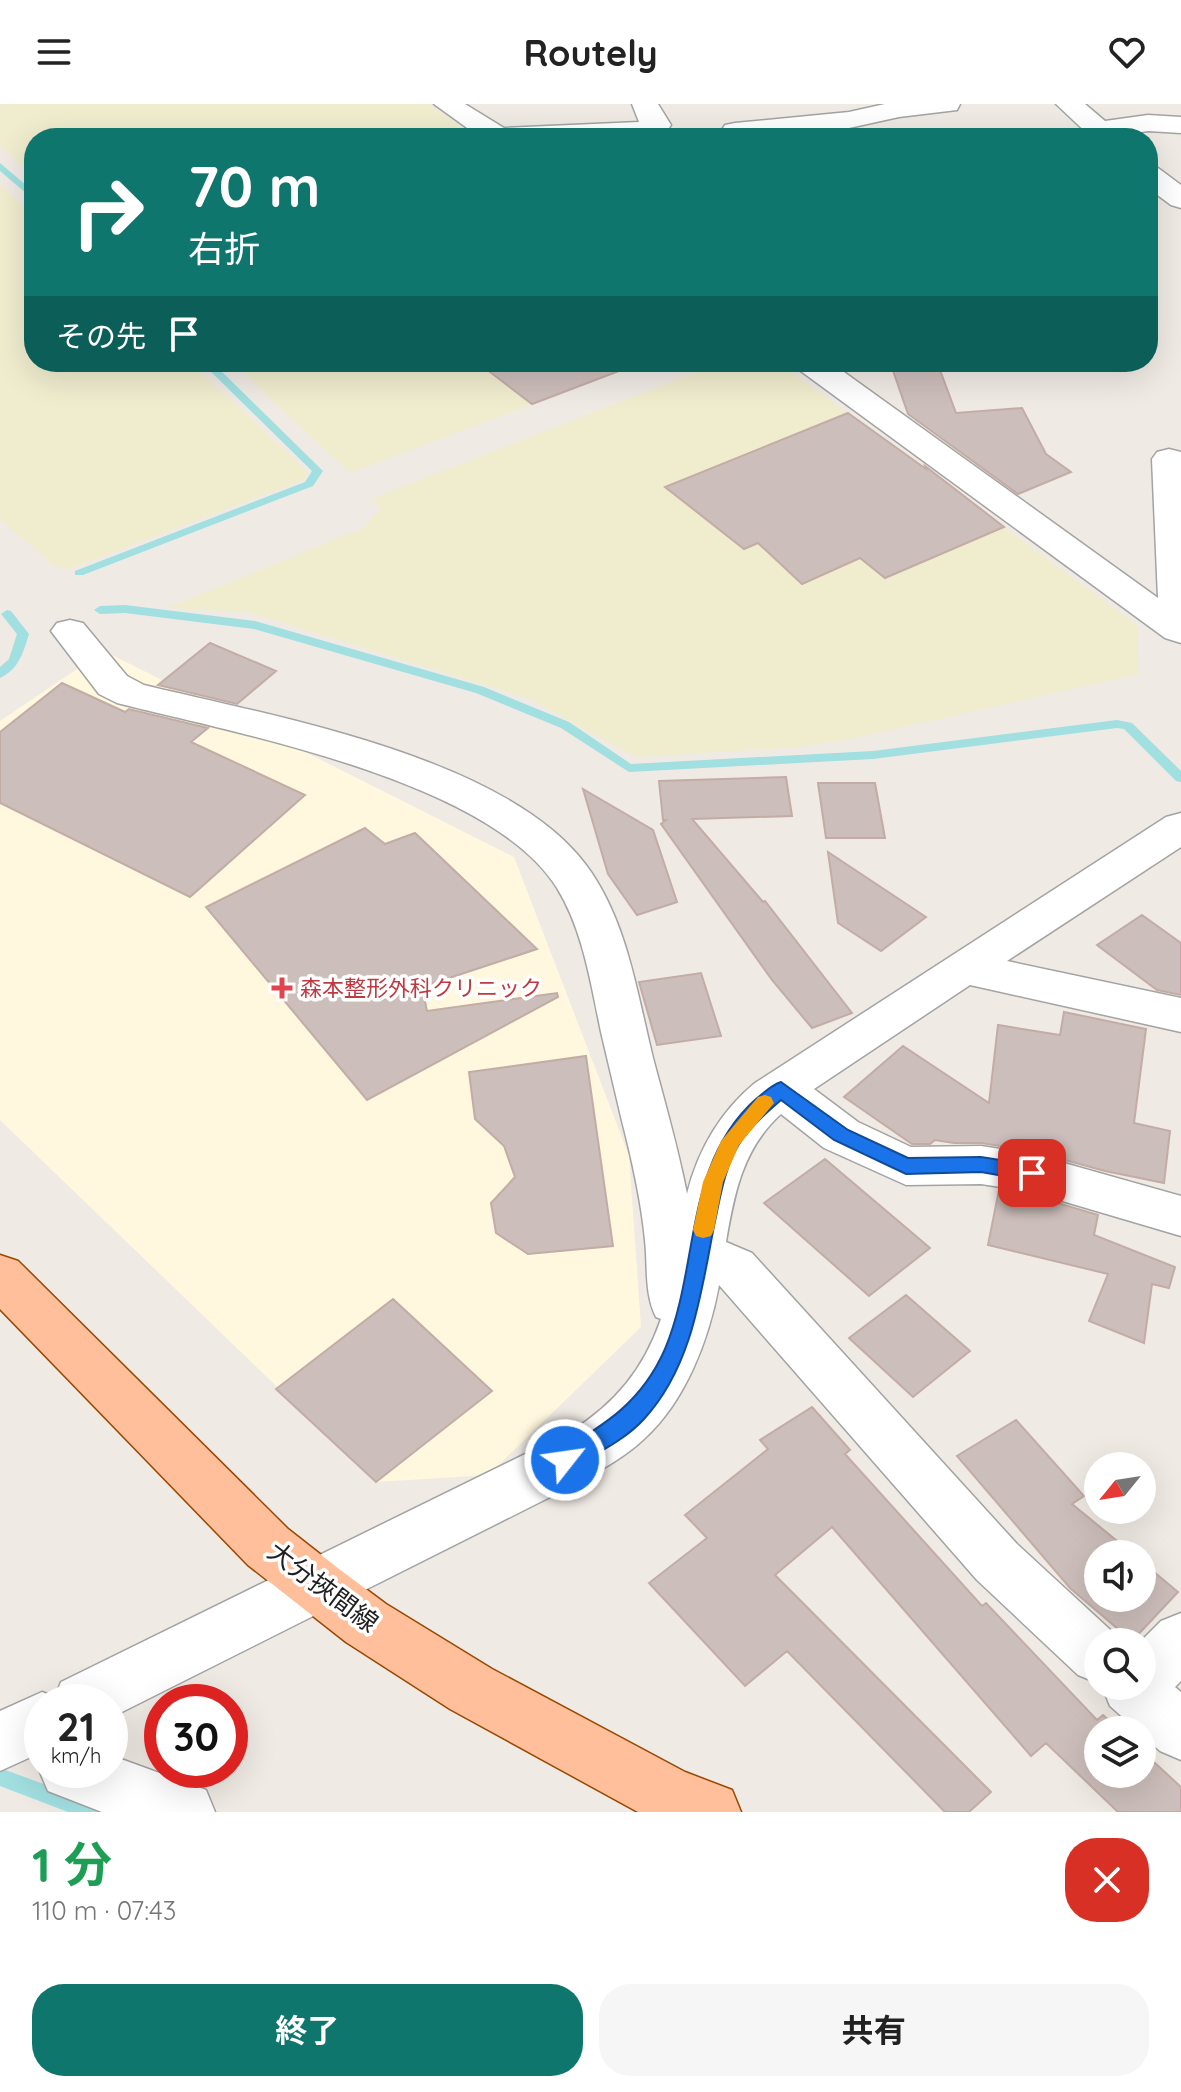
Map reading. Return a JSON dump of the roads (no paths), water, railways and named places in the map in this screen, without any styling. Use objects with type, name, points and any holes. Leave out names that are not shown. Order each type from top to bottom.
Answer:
[{"type":"main road","name":"大分挾間線","points":[[0,1276],[268,1547],[319,1588],[366,1623],[496,1703],[667,1795],[710,1812]]},
{"type":"street","points":[[447,104],[484,128]]},
{"type":"street","points":[[645,104],[657,125],[648,128]]},
{"type":"street","points":[[766,128],[849,120],[899,109],[947,104]]},
{"type":"street","points":[[1069,104],[1097,128]]},
{"type":"street","points":[[1128,128],[1148,123],[1181,125]]},
{"type":"street","points":[[1158,182],[1181,199]]},
{"type":"street","points":[[823,372],[1180,631]]},
{"type":"street","points":[[1169,459],[1180,631]]},
{"type":"street","points":[[70,631],[113,685],[131,694],[321,743],[422,777],[504,814],[542,841],[558,857],[580,890],[602,943],[661,1184],[674,1296],[674,1353]]},
{"type":"street","points":[[119,1684],[319,1588],[570,1458],[636,1413],[674,1353],[686,1317],[713,1182],[731,1141],[751,1116],[781,1089],[1181,827]]},
{"type":"street","points":[[965,968],[1181,1015]]},
{"type":"street","points":[[781,1089],[841,1135],[906,1166],[981,1165],[1032,1173],[1181,1216]]},
{"type":"street","points":[[699,1252],[734,1268],[997,1562],[1084,1640]]},
{"type":"street","points":[[1156,1659],[1181,1640]]},
{"type":"street","points":[[1149,1700],[1181,1731]]},
{"type":"street","points":[[0,1743],[24,1730]]},
{"type":"street","points":[[0,1743],[24,1753]]},
{"type":"street","points":[[118,1788],[184,1812]]},
{"type":"waterway","points":[[0,166],[24,188]]},
{"type":"waterway","points":[[79,573],[309,484],[318,471],[216,372]]},
{"type":"waterway","points":[[100,610],[125,609],[255,625],[480,690],[565,725],[629,768],[873,755],[1117,724],[1128,726],[1181,778]]},
{"type":"waterway","points":[[0,674],[15,660],[23,634],[7,614]]},
{"type":"waterway","points":[[0,1777],[94,1812]]},
{"type":"place","name":"森本整形外科クリニック","points":[[282,988]]}]
